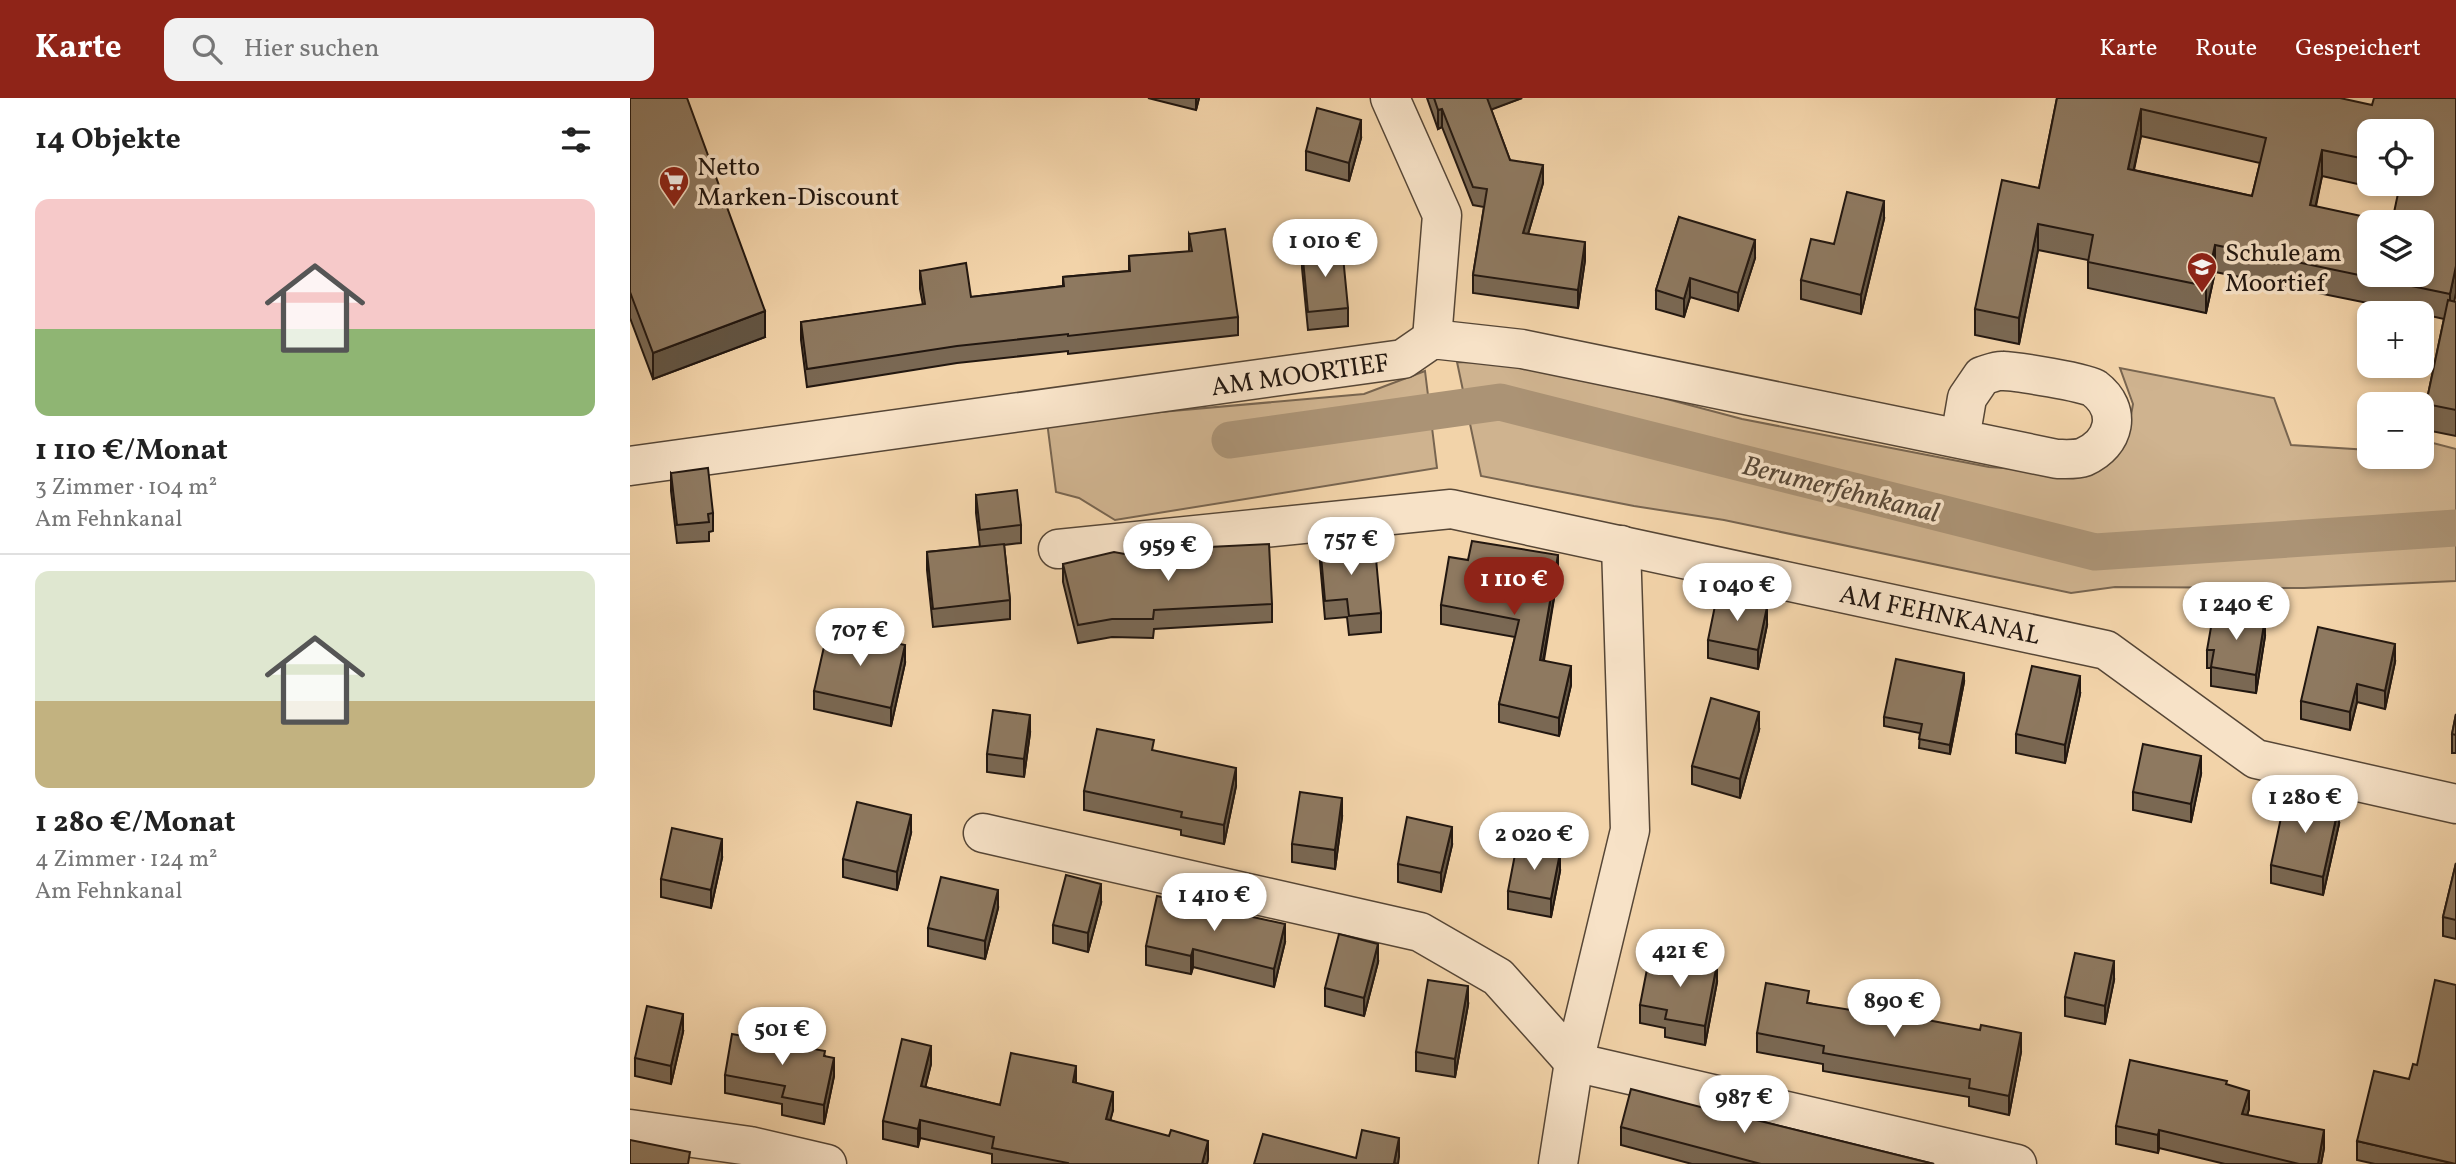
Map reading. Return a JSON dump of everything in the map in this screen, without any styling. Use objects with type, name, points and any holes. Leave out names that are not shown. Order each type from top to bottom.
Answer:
[{"type":"street","points":[[1390,98],[1442,215],[1432,339],[1522,349],[1960,439]]},
{"type":"street","name":"AM MOORTIEF","points":[[630,466],[1403,359],[1432,339]]},
{"type":"street","name":"AM FEHNKANAL","points":[[1058,549],[1451,509],[2106,650],[2256,759],[2456,804]]},
{"type":"street","points":[[1558,1164],[1574,1062],[1630,830],[1621,545]]},
{"type":"street","points":[[983,833],[1420,932],[1498,977],[1574,1062],[2017,1164]]},
{"type":"street","points":[[630,1129],[747,1155],[827,1164]]},
{"type":"shaded area","points":[[1457,362],[1535,364],[1742,419],[1989,467],[2072,473],[2127,438],[2133,404],[2120,368],[2274,398],[2291,445],[2357,449],[2357,469],[2434,469],[2434,443],[2456,449],[2456,581],[2304,588],[2115,587],[2071,593],[1724,520],[1634,506],[1481,476]]},
{"type":"shaded area","points":[[1425,371],[1437,468],[1115,520],[1079,498],[1056,492],[1047,422],[1364,394]]},
{"type":"building","name":"Netto Marken-Discount","points":[[630,98],[687,98],[765,311],[653,353],[630,292]]},
{"type":"building","points":[[1434,98],[1487,98],[1510,160],[1543,165],[1523,233],[1585,242],[1578,290],[1473,275],[1487,189],[1473,187],[1442,109],[1438,110]]},
{"type":"building","name":"Schule am Moortief","points":[[2057,98],[2340,98],[2372,105],[2374,98],[2456,98],[2456,266],[2450,294],[2416,287],[2434,287],[2434,210],[2395,210],[2397,196],[2434,196],[2434,119],[2357,119],[2357,157],[2322,150],[2310,205],[2357,215],[2357,275],[2215,245],[2206,286],[2088,262],[2093,235],[2038,224],[2019,318],[1975,309],[2002,180],[2039,188]],"holes":[[[2141,109],[2266,138],[2252,196],[2128,169]]]},
{"type":"building","points":[[1317,108],[1361,120],[1349,163],[1306,151]]},
{"type":"building","points":[[1847,192],[1884,201],[1861,295],[1801,280],[1811,239],[1834,244]]},
{"type":"building","points":[[1679,217],[1755,240],[1738,293],[1690,278],[1684,299],[1656,290]]},
{"type":"building","points":[[1225,229],[1238,317],[957,346],[807,369],[801,322],[925,304],[920,271],[966,263],[971,297],[1064,286],[1063,277],[1130,271],[1129,256],[1192,251],[1189,234]]},
{"type":"building","points":[[1342,246],[1348,308],[1308,312],[1302,249]]},
{"type":"building","points":[[2448,300],[2456,302],[2456,410],[2434,406],[2434,392],[2429,392],[2432,378],[2434,378]]},
{"type":"building","points":[[708,468],[713,513],[708,514],[709,522],[677,525],[671,473]]},
{"type":"building","points":[[1017,490],[1021,525],[980,530],[976,495]]},
{"type":"building","points":[[1358,540],[1359,550],[1375,548],[1381,613],[1349,616],[1347,599],[1325,601],[1320,544]]},
{"type":"building","points":[[1472,541],[1558,555],[1540,660],[1571,666],[1559,718],[1499,704],[1519,620],[1441,605],[1449,557],[1468,560]]},
{"type":"building","points":[[1004,544],[1010,600],[933,609],[927,552]]},
{"type":"building","points":[[1269,544],[1272,604],[1154,610],[1153,619],[1112,619],[1078,625],[1063,564],[1114,552],[1190,566],[1189,548]]},
{"type":"building","points":[[1717,596],[1767,607],[1758,650],[1708,640]]},
{"type":"building","points":[[2214,610],[2265,618],[2256,675],[2211,667],[2214,650],[2207,650]]},
{"type":"building","points":[[2318,627],[2395,644],[2385,691],[2357,684],[2350,712],[2301,701]]},
{"type":"building","points":[[828,629],[905,645],[891,708],[814,691]]},
{"type":"building","points":[[1896,659],[1964,673],[1950,745],[1919,739],[1922,724],[1884,717]]},
{"type":"building","points":[[2032,666],[2080,676],[2065,745],[2016,734]]},
{"type":"building","points":[[1711,698],[1759,712],[1740,779],[1692,766]]},
{"type":"building","points":[[993,710],[1030,715],[1024,759],[987,754]]},
{"type":"building","points":[[2456,714],[2456,735],[2452,734]]},
{"type":"building","points":[[1097,729],[1154,740],[1152,750],[1236,768],[1224,825],[1181,817],[1182,812],[1084,791]]},
{"type":"building","points":[[2143,744],[2201,756],[2191,804],[2133,792]]},
{"type":"building","points":[[1300,792],[1342,798],[1335,850],[1292,844]]},
{"type":"building","points":[[2286,794],[2339,805],[2323,877],[2271,865]]},
{"type":"building","points":[[857,802],[911,815],[897,872],[843,859]]},
{"type":"building","points":[[1407,817],[1452,827],[1441,873],[1398,864]]},
{"type":"building","points":[[672,828],[722,839],[711,890],[661,879]]},
{"type":"building","points":[[1517,844],[1560,853],[1551,899],[1508,891]]},
{"type":"building","points":[[2456,863],[2456,920],[2443,917]]},
{"type":"building","points":[[1066,875],[1101,884],[1088,933],[1053,925]]},
{"type":"building","points":[[941,877],[998,890],[985,941],[928,928]]},
{"type":"building","points":[[1157,896],[1285,924],[1274,969],[1193,949],[1191,956],[1146,946]]},
{"type":"building","points":[[1339,934],[1378,944],[1364,998],[1325,988]]},
{"type":"building","points":[[2075,953],[2114,961],[2105,1006],[2065,997]]},
{"type":"building","points":[[1681,957],[1717,964],[1705,1026],[1665,1019],[1667,1010],[1640,1005],[1649,959],[1679,965]]},
{"type":"building","points":[[1428,980],[1468,986],[1455,1059],[1416,1052]]},
{"type":"building","points":[[2435,980],[2456,985],[2456,1164],[2357,1141],[2374,1071],[2409,1079],[2413,1064],[2417,1065]]},
{"type":"building","points":[[1766,983],[1809,991],[1807,1003],[1895,1017],[1896,1014],[1980,1030],[1981,1025],[2021,1033],[2009,1096],[1969,1088],[1970,1079],[1823,1053],[1824,1046],[1757,1033]]},
{"type":"building","points":[[647,1006],[683,1014],[671,1066],[635,1058]]},
{"type":"building","points":[[732,1034],[825,1051],[824,1056],[834,1058],[824,1105],[782,1097],[785,1086],[725,1075]]},
{"type":"building","points":[[902,1039],[931,1046],[921,1086],[1000,1105],[1011,1053],[1076,1066],[1073,1082],[1113,1092],[1106,1119],[1169,1136],[1171,1130],[1208,1141],[1202,1164],[1068,1164],[992,1148],[994,1137],[920,1120],[918,1129],[883,1121]]},
{"type":"building","points":[[2130,1060],[2227,1081],[2226,1084],[2249,1091],[2242,1114],[2324,1130],[2318,1164],[2299,1164],[2159,1130],[2158,1135],[2116,1126]]},
{"type":"building","points":[[1631,1089],[1712,1110],[1756,1117],[1756,1120],[1934,1164],[1761,1164],[1621,1127]]},
{"type":"building","points":[[1362,1130],[1399,1138],[1394,1163],[1398,1164],[1254,1164],[1263,1134],[1356,1158]]},
{"type":"building","points":[[630,1140],[690,1152],[688,1164],[630,1164]]},
{"type":"waterway","name":"Berumerfehnkanal","points":[[1230,440],[1500,402],[2095,552],[2456,528]]},
{"type":"place","name":"Netto Marken-Discount","points":[[674,208]]},
{"type":"place","name":"Schule am Moortief","points":[[2202,294]]}]
